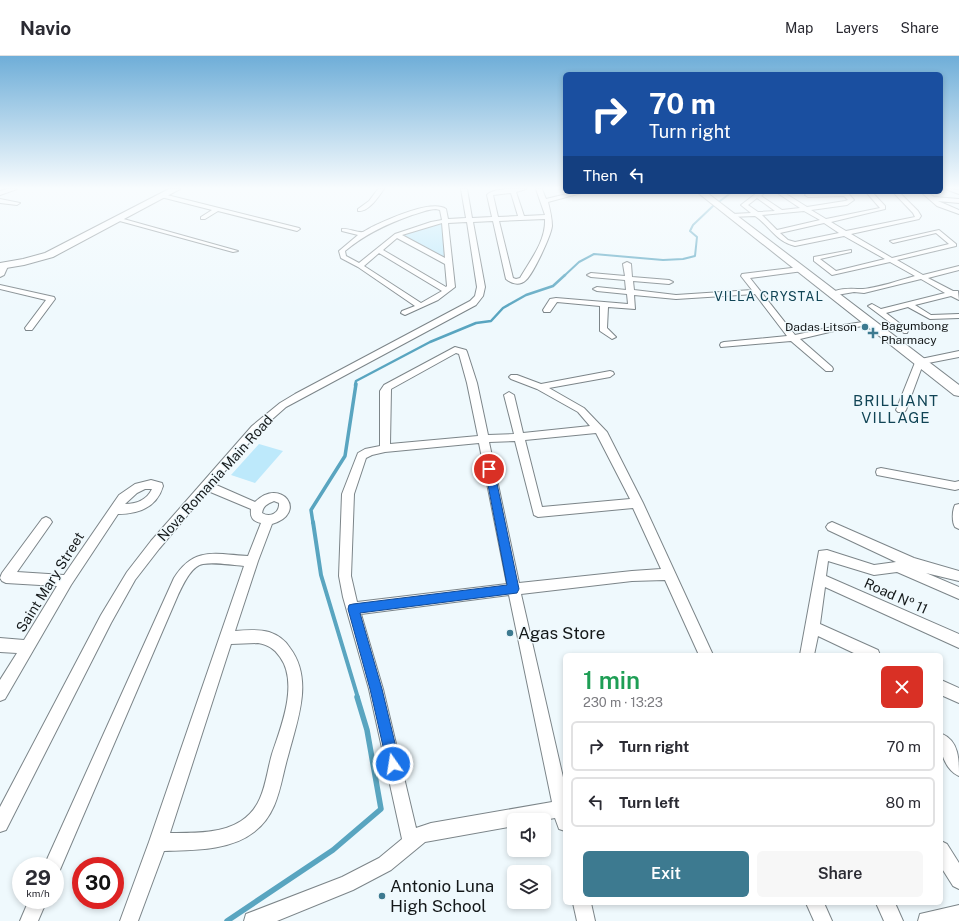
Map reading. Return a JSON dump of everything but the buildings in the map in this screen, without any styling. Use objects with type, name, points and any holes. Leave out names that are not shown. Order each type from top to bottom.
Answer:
[{"type":"main road","points":[[2,266],[49,255],[98,229]]},
{"type":"main road","points":[[749,229],[959,392]]},
{"type":"street","points":[[156,229],[234,251]]},
{"type":"street","points":[[371,229],[362,234],[342,250],[343,257],[360,266],[420,306]]},
{"type":"street","points":[[360,266],[397,235],[414,229]]},
{"type":"street","points":[[405,313],[447,291],[451,287],[447,229]]},
{"type":"street","name":"Nova Romania Main Road","points":[[0,824],[118,598],[155,545],[256,428],[283,405],[477,300],[481,287],[471,229]]},
{"type":"street","points":[[499,229],[518,268],[544,245],[547,229]]},
{"type":"street","points":[[773,229],[784,240],[792,244],[862,229]]},
{"type":"street","points":[[775,232],[787,229]]},
{"type":"street","points":[[839,229],[921,277],[957,295]]},
{"type":"street","points":[[344,230],[362,234]]},
{"type":"street","points":[[849,251],[816,258],[816,260],[835,273],[953,246],[954,244],[937,231],[894,241],[915,254]]},
{"type":"street","points":[[397,235],[450,264]]},
{"type":"street","points":[[380,250],[447,291]]},
{"type":"street","points":[[547,310],[553,301],[556,300],[632,307],[630,278],[627,264]]},
{"type":"street","points":[[0,275],[2,266]]},
{"type":"street","points":[[800,268],[746,275],[745,277],[793,338],[829,369]]},
{"type":"street","points":[[837,297],[861,295],[864,291],[959,268]]},
{"type":"street","points":[[591,275],[670,282]]},
{"type":"street","points":[[0,287],[51,299],[29,328]]},
{"type":"street","points":[[597,289],[674,297],[757,292]]},
{"type":"street","points":[[880,312],[957,295]]},
{"type":"street","points":[[604,305],[603,328],[604,331],[612,337]]},
{"type":"street","points":[[909,305],[930,317],[959,316]]},
{"type":"street","points":[[872,306],[904,331]]},
{"type":"street","points":[[724,345],[793,338],[837,328],[869,323]]},
{"type":"street","points":[[385,448],[385,391],[387,387],[455,350],[460,350],[465,355],[472,383],[514,589],[563,809]]},
{"type":"street","points":[[901,410],[919,362],[959,354]]},
{"type":"street","points":[[540,387],[610,374]]},
{"type":"street","points":[[514,377],[540,387],[581,410],[603,434],[637,503],[705,653]]},
{"type":"street","points":[[509,395],[518,437],[538,512],[637,503]]},
{"type":"street","points":[[411,842],[376,689],[345,576],[348,494],[362,456],[369,452],[385,448],[597,429]]},
{"type":"street","points":[[881,472],[955,486],[959,485]]},
{"type":"street","points":[[207,486],[257,507]]},
{"type":"street","points":[[273,497],[278,497],[284,501],[285,508],[279,516],[268,520],[259,518],[256,515],[257,507],[263,501],[273,497]]},
{"type":"street","points":[[959,508],[959,524]]},
{"type":"street","name":"Saint Mary Street","points":[[0,694],[68,581],[115,509]]},
{"type":"street","points":[[129,921],[158,842],[252,561],[268,520]]},
{"type":"street","points":[[46,522],[6,577],[68,581]]},
{"type":"street","points":[[832,527],[905,560],[945,574],[959,576]]},
{"type":"street","points":[[807,653],[813,626],[823,555],[874,570],[898,567],[959,593]]},
{"type":"street","points":[[57,857],[173,592],[183,573],[196,561],[203,559],[252,561]]},
{"type":"street","points":[[353,609],[514,589],[632,576],[670,574]]},
{"type":"street","name":"Road № 11","points":[[820,579],[959,641]]},
{"type":"street","points":[[813,626],[869,653]]},
{"type":"street","points":[[158,842],[212,840],[224,836],[246,827],[258,817],[268,802],[293,705],[295,680],[294,670],[290,659],[275,641],[266,638],[226,638]]},
{"type":"street","points":[[0,645],[28,647]]},
{"type":"street","points":[[943,688],[959,696]]},
{"type":"street","points":[[943,743],[959,751]]},
{"type":"street","points":[[943,744],[959,768]]},
{"type":"street","points":[[253,921],[347,884],[385,864],[421,835],[431,832],[563,813]]},
{"type":"street","points":[[943,853],[959,880]]},
{"type":"street","points":[[582,905],[586,921]]},
{"type":"street","points":[[816,905],[822,921]]},
{"type":"street","points":[[886,905],[894,921]]},
{"type":"street","points":[[29,921],[34,909]]},
{"type":"street","points":[[927,921],[959,914]]},
{"type":"shaded area","points":[[419,229],[444,229],[446,260],[401,235]]},
{"type":"shaded area","points":[[259,444],[283,451],[255,483],[231,475]]},
{"type":"waterway","points":[[564,276],[579,262],[594,254],[663,260],[683,259],[695,256],[697,237],[690,231],[691,229]]},
{"type":"waterway","points":[[355,385],[356,381],[430,342],[476,323],[491,321],[503,308],[526,295],[553,286],[565,275]]},
{"type":"waterway","points":[[313,523],[311,510],[345,456],[356,384]]},
{"type":"waterway","points":[[313,522],[321,575],[358,698]]},
{"type":"waterway","points":[[227,921],[333,850],[381,809],[367,730],[357,697]]},
{"type":"place","name":"Dadas Litson","points":[[865,327]]},
{"type":"place","name":"Bagumbong Pharmacy","points":[[873,333]]},
{"type":"place","name":"Agas Store","points":[[510,633]]},
{"type":"place","name":"Antonio Luna High School","points":[[382,896]]},
{"type":"district","name":"VILLA CRYSTAL","points":[[769,296]]},
{"type":"district","name":"BRILLIANT VILLAGE","points":[[896,410]]},
{"type":"route","points":[[393,764],[376,689],[353,609],[514,589],[489,469]]}]
